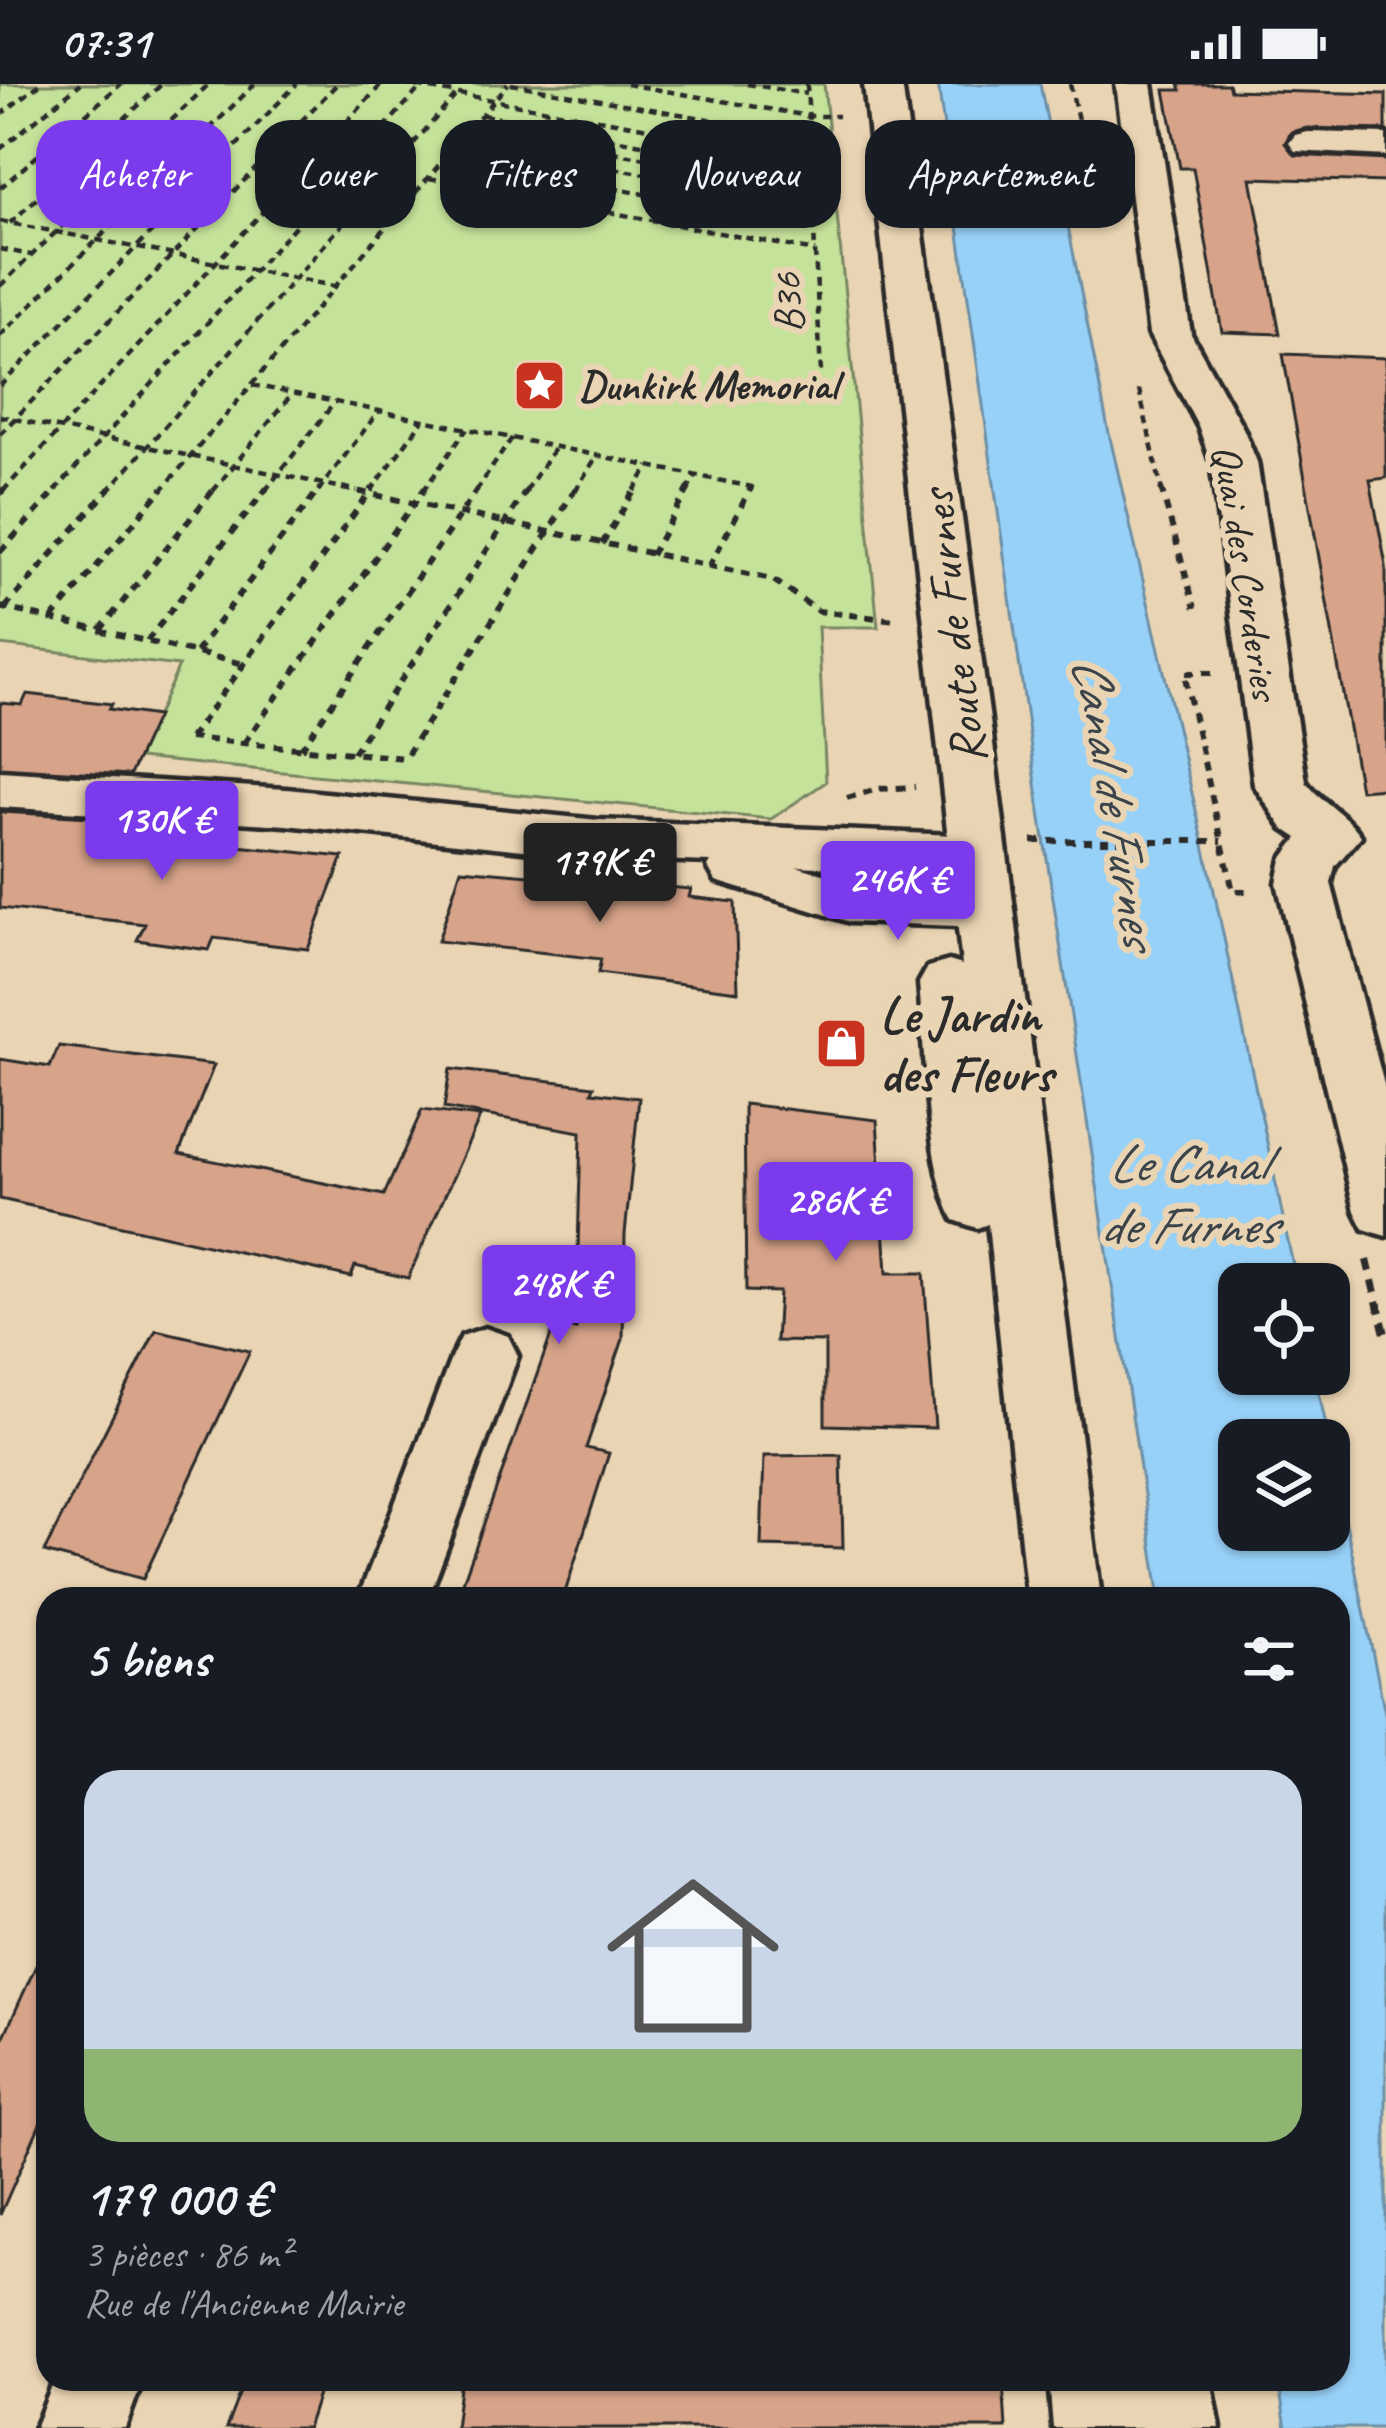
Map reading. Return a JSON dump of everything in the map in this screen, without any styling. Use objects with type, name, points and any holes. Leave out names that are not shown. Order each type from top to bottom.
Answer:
[{"type":"main road","name":"Route de Furnes","points":[[869,94],[922,622],[1062,1587]]},
{"type":"main road","name":"Route de Furnes","points":[[869,94],[961,880],[958,1090],[985,1257],[1018,1587]]},
{"type":"main road","points":[[1096,2391],[1100,2428]]},
{"type":"main road","points":[[1167,2391],[1173,2428]]},
{"type":"street","name":"Quai des Corderies","points":[[1134,84],[1170,334],[1230,446],[1280,785],[1302,815],[1360,837]]},
{"type":"street","points":[[1308,143],[1386,146]]},
{"type":"street","points":[[0,789],[286,807],[598,839],[693,856],[850,902],[961,880]]},
{"type":"street","points":[[1360,837],[1310,859],[1304,883],[1386,1211]]},
{"type":"street","points":[[398,1587],[485,1356]]},
{"type":"street","points":[[80,2428],[94,2391]]},
{"type":"path","points":[[0,115],[40,84]]},
{"type":"path","points":[[0,149],[80,84]]},
{"type":"path","points":[[0,188],[121,84]]},
{"type":"path","points":[[10,223],[162,84]]},
{"type":"path","points":[[0,286],[209,84]]},
{"type":"path","points":[[0,336],[255,84]]},
{"type":"path","points":[[0,386],[297,84]]},
{"type":"path","points":[[0,434],[337,84]]},
{"type":"path","points":[[0,494],[382,84]]},
{"type":"path","points":[[403,84],[640,126]]},
{"type":"path","points":[[477,120],[510,84],[713,120]]},
{"type":"path","points":[[626,84],[808,116],[869,94]]},
{"type":"path","points":[[746,84],[807,94]]},
{"type":"path","name":"B36","points":[[807,84],[808,120]]},
{"type":"path","points":[[1070,84],[1078,120]]},
{"type":"path","points":[[0,552],[421,87]]},
{"type":"path","points":[[244,664],[3,607],[458,94]]},
{"type":"path","points":[[482,115],[640,144]]},
{"type":"path","points":[[52,619],[440,164]]},
{"type":"path","points":[[428,178],[815,251]]},
{"type":"path","points":[[0,221],[335,286]]},
{"type":"path","name":"B36","points":[[814,228],[821,374]]},
{"type":"path","points":[[0,249],[32,255]]},
{"type":"path","points":[[251,385],[752,488],[709,567]]},
{"type":"path","points":[[1138,387],[1163,500],[1198,617]]},
{"type":"path","points":[[100,630],[292,394]]},
{"type":"path","points":[[147,641],[335,402]]},
{"type":"path","points":[[196,652],[379,411]]},
{"type":"path","points":[[0,416],[772,579],[818,611],[922,622]]},
{"type":"path","points":[[423,420],[189,738],[405,758],[597,456]]},
{"type":"path","points":[[244,743],[467,429]]},
{"type":"path","points":[[301,748],[512,438]]},
{"type":"path","points":[[353,753],[555,447]]},
{"type":"path","points":[[602,544],[649,466]]},
{"type":"path","points":[[651,555],[697,476]]},
{"type":"path","points":[[1211,655],[1217,674]]},
{"type":"path","points":[[1030,841],[1222,841],[1233,891]]},
{"type":"green space","points":[[0,84],[824,84],[828,120],[640,120],[640,228],[838,228],[878,627],[818,627],[826,782],[771,819],[138,758],[179,666],[0,645]]},
{"type":"water","name":"Le Canal de Furnes","points":[[938,84],[1040,84],[1047,120],[943,120]]},
{"type":"water","name":"Le Canal de Furnes","points":[[958,228],[1068,228],[1108,429],[1207,858],[1293,1263],[1218,1263],[1218,1395],[1319,1395],[1325,1419],[1218,1419],[1218,1551],[1350,1551],[1350,1543],[1386,1718],[1386,2428],[1286,2428],[1280,2391],[1350,2391],[1350,1587],[1158,1587],[1042,826]]},
{"type":"building","points":[[1179,84],[1386,94],[1386,130],[1307,128],[1291,132],[1285,143],[1295,155],[1386,160],[1386,182],[1251,178],[1280,334],[1222,332],[1193,168],[1180,168],[1165,90],[1181,90]]},
{"type":"building","points":[[1283,354],[1386,358],[1386,478],[1370,480],[1386,566],[1386,788],[1360,790]]},
{"type":"building","points":[[27,694],[112,704],[109,709],[157,716],[130,775],[0,767],[0,703],[22,705]]},
{"type":"building","points":[[0,812],[109,818],[103,832],[343,857],[308,949],[214,938],[209,950],[137,940],[145,924],[0,908]]},
{"type":"building","points":[[461,869],[691,889],[689,897],[735,902],[738,991],[598,973],[601,959],[438,941]]},
{"type":"building","points":[[59,1046],[214,1065],[179,1154],[384,1195],[422,1110],[480,1117],[408,1278],[355,1266],[351,1277],[0,1199],[0,1059],[50,1067]]},
{"type":"building","points":[[450,1069],[594,1086],[592,1092],[639,1098],[625,1234],[623,1339],[586,1448],[609,1453],[567,1587],[461,1587],[555,1324],[576,1329],[581,1132],[444,1108]]},
{"type":"building","points":[[744,1104],[877,1120],[887,1273],[924,1273],[935,1428],[825,1425],[825,1342],[776,1341],[779,1292],[746,1291]]},
{"type":"building","points":[[156,1330],[250,1351],[143,1579],[44,1552]]},
{"type":"building","points":[[841,1455],[843,1548],[761,1546],[764,1456]]},
{"type":"building","points":[[36,1966],[36,2133],[0,2215],[0,2045]]},
{"type":"building","points":[[240,2391],[319,2391],[307,2428],[226,2428]]},
{"type":"building","points":[[460,2391],[1004,2391],[1006,2428],[455,2428]]},
{"type":"place","name":"Dunkirk Memorial","points":[[540,385]]},
{"type":"place","name":"Le Jardin des Fleurs","points":[[841,1044]]},
{"type":"water label","name":"Canal de Furnes","points":[[1116,801]]}]
